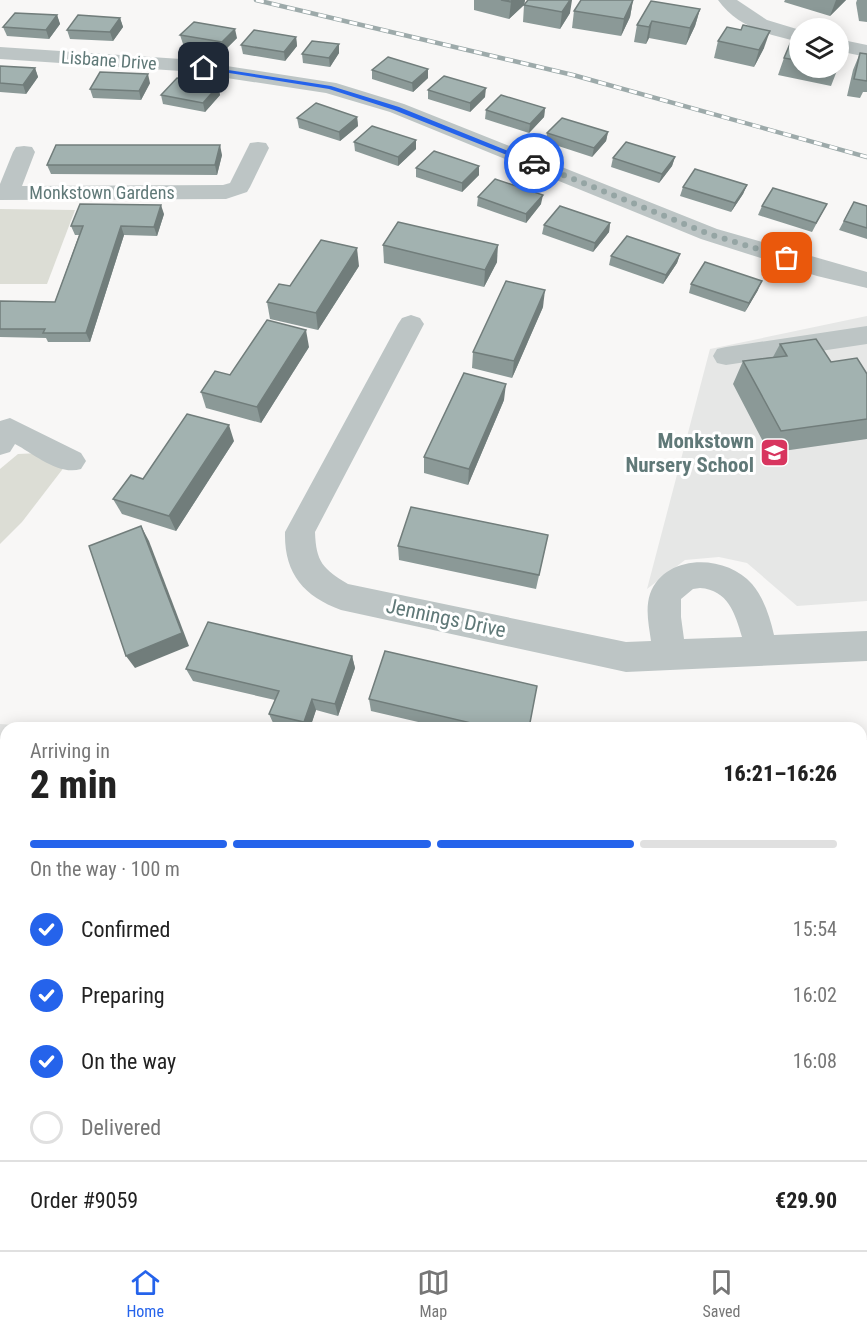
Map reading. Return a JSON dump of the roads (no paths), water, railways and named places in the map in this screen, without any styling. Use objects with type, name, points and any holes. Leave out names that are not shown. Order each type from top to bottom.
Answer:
[{"type":"street","points":[[727,0],[740,13],[766,29],[789,34]]},
{"type":"street","points":[[849,47],[867,51]]},
{"type":"street","name":"Lisbane Drive","points":[[0,53],[181,64],[329,87],[397,108],[709,234],[826,270],[867,280]]},
{"type":"street","name":"Monkstown Gardens","points":[[24,152],[4,192],[194,203],[239,187],[258,148]]},
{"type":"street","name":"Jennings Drive","points":[[411,324],[300,532],[299,552],[306,569],[320,584],[341,596],[626,657],[867,646]]},
{"type":"street","points":[[726,356],[867,335]]},
{"type":"street","points":[[5,436],[71,461]]},
{"type":"street","points":[[670,655],[664,609],[667,592],[681,579],[699,573],[720,579],[740,592],[748,606],[762,650]]},
{"type":"railway","points":[[256,0],[573,75],[867,157]]},
{"type":"place","name":"Monkstown Nursery School","points":[[775,453]]}]
